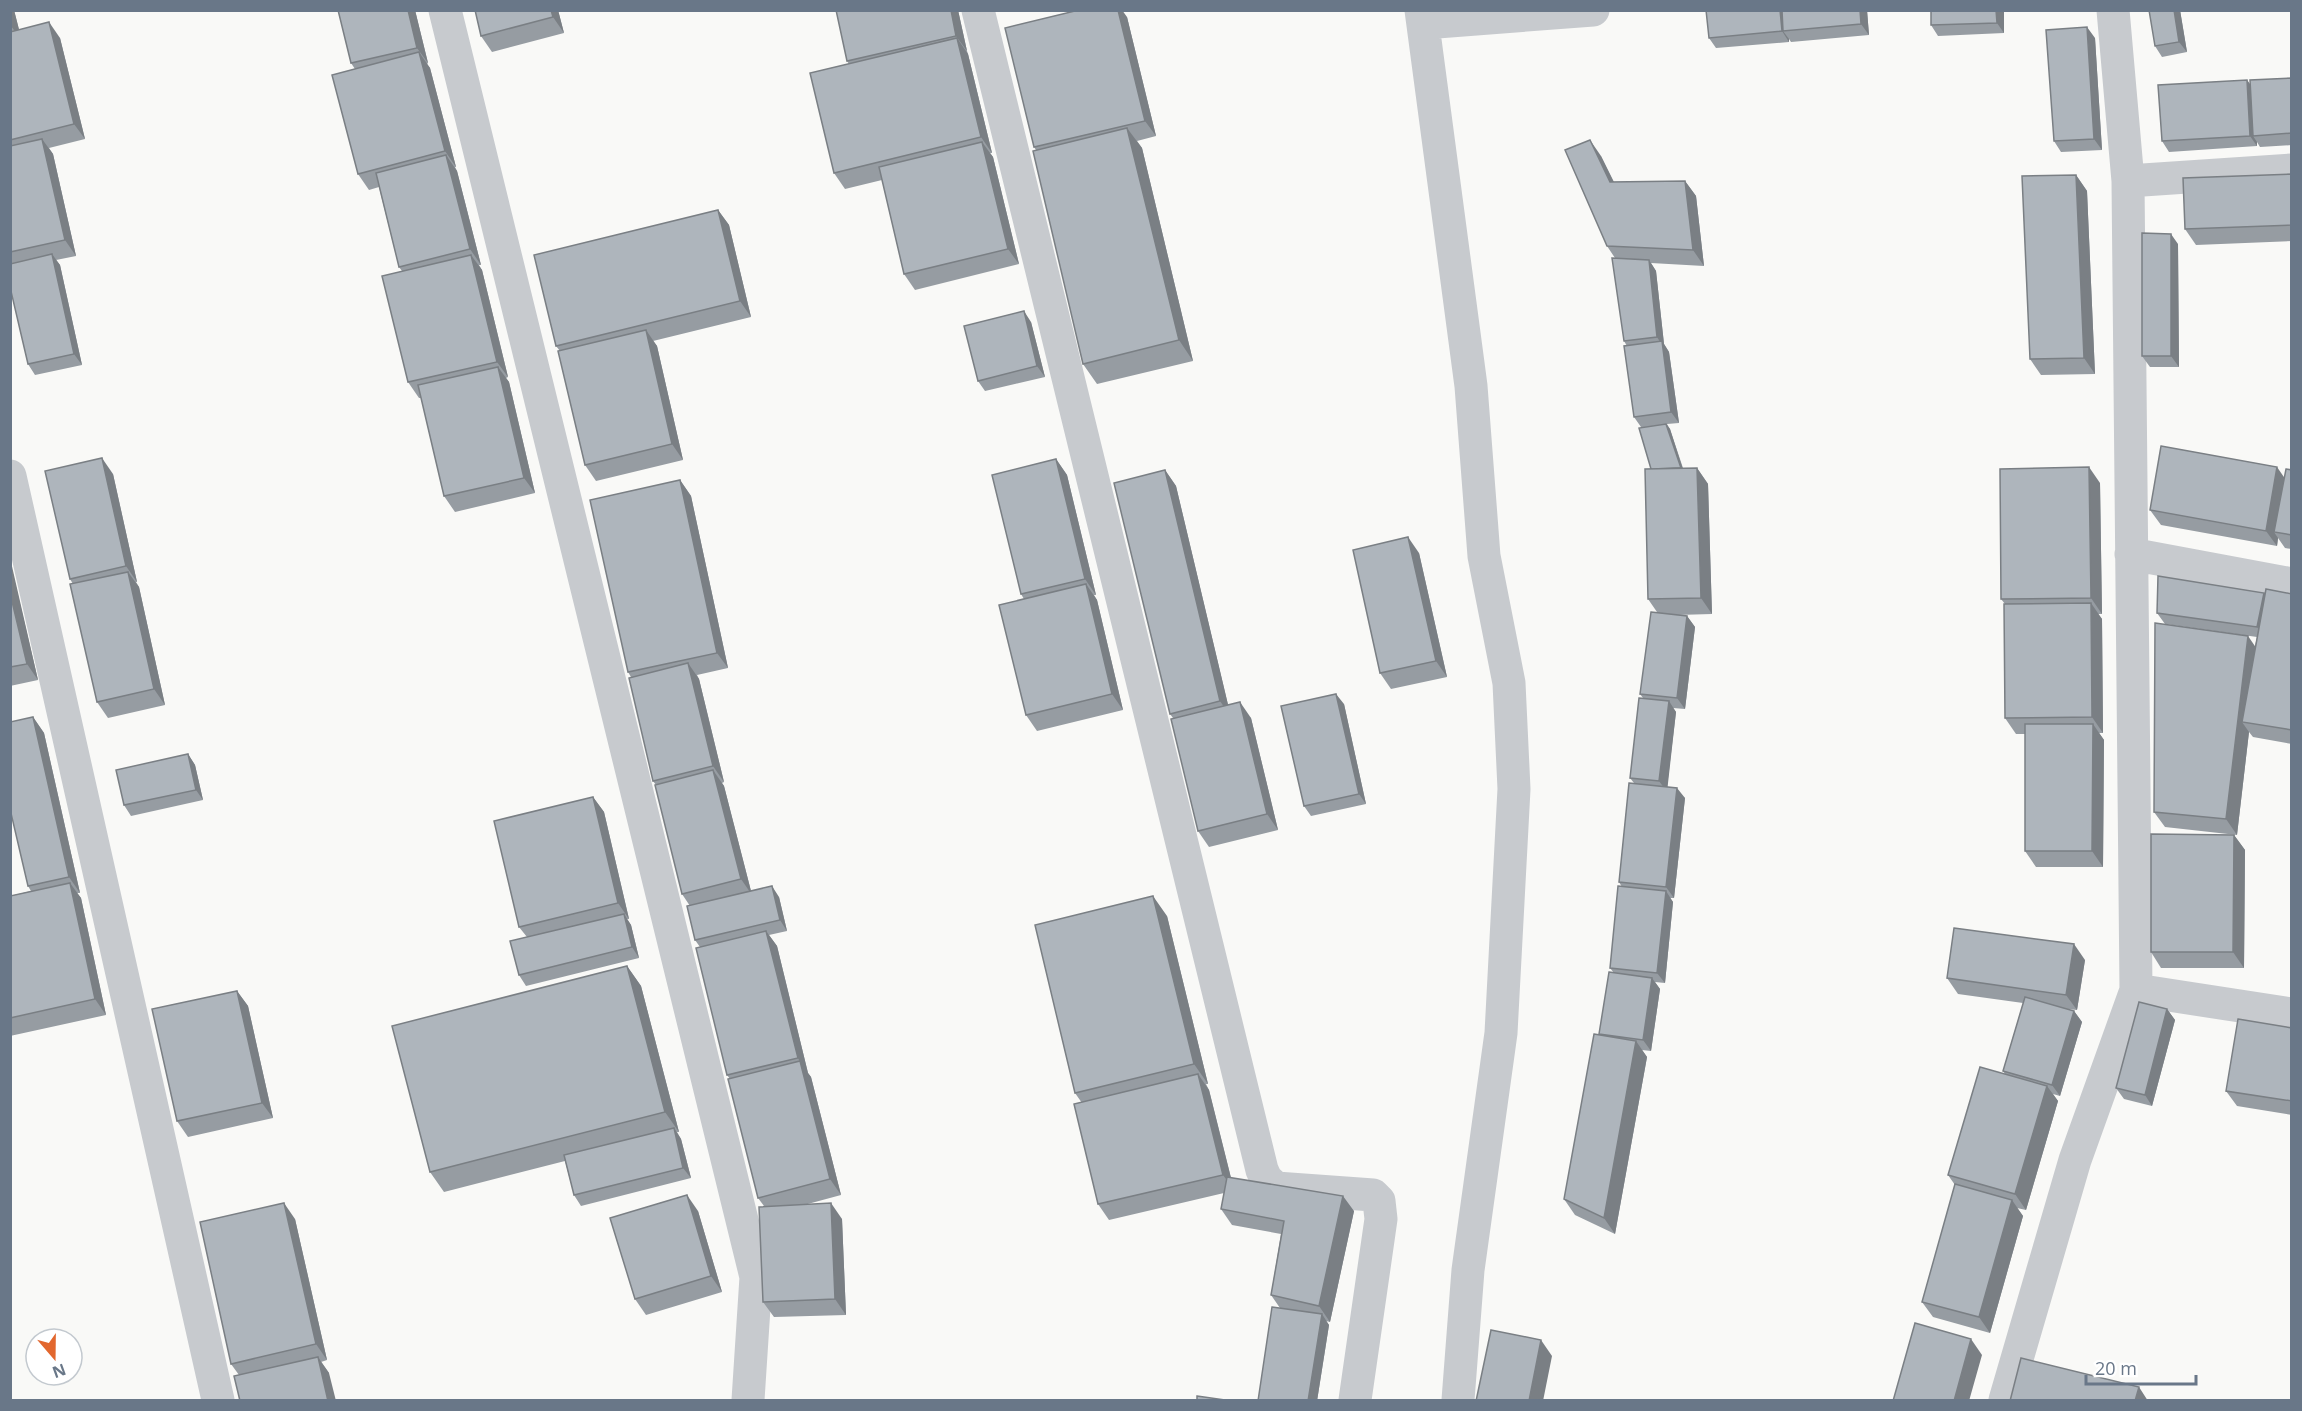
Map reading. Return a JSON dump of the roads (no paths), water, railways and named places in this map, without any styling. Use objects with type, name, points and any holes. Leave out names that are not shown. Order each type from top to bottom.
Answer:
[{"type":"street","points":[[445,10],[756,1277],[748,1401]]},
{"type":"street","points":[[978,10],[1262,1170],[1266,1179],[1276,1188],[1373,1195],[1379,1201],[1381,1219],[1355,1401]]},
{"type":"street","points":[[1458,1401],[1468,1270],[1501,1033],[1514,789],[1509,683],[1484,556],[1472,386],[1422,17],[1593,10]]},
{"type":"street","points":[[2005,1401],[2075,1160],[2136,990],[2128,181],[2113,10]]},
{"type":"street","points":[[2128,181],[2292,170]]},
{"type":"street","points":[[13,495],[218,1401]]},
{"type":"street","points":[[2131,554],[2292,584]]},
{"type":"street","points":[[2136,990],[2292,1014]]}]
